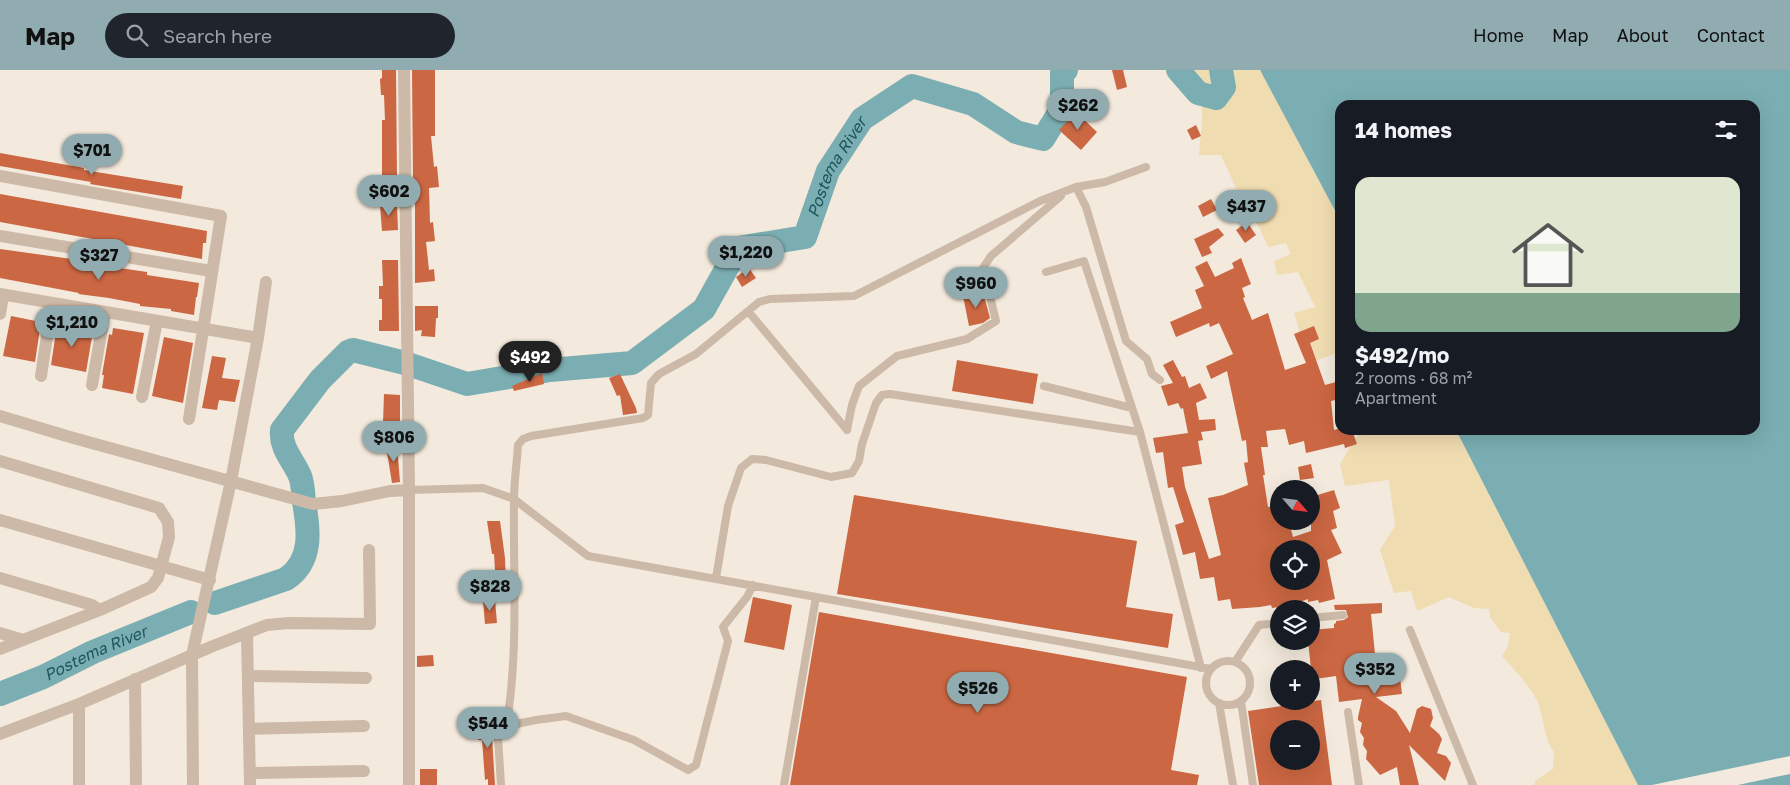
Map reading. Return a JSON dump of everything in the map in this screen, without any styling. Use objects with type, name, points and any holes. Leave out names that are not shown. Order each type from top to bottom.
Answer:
[{"type":"street","points":[[404,70],[409,490],[409,785]]},
{"type":"street","points":[[0,176],[221,216],[189,419]]},
{"type":"street","points":[[0,236],[211,271]]},
{"type":"street","points":[[192,785],[192,655],[231,482],[258,338],[266,282]]},
{"type":"street","points":[[0,314],[2,294],[258,338]]},
{"type":"street","points":[[41,376],[52,303]]},
{"type":"street","points":[[92,385],[105,312]]},
{"type":"street","points":[[142,397],[157,321]]},
{"type":"street","points":[[0,416],[313,504],[342,501],[390,491],[409,490]]},
{"type":"street","points":[[0,461],[159,508],[168,522],[169,537],[158,578],[151,587],[100,610],[0,649]]},
{"type":"street","points":[[0,520],[210,580]]},
{"type":"street","points":[[0,734],[79,704],[267,625],[289,623],[370,624],[369,550]]},
{"type":"street","points":[[0,578],[92,605],[100,610]]},
{"type":"street","points":[[0,633],[23,640]]},
{"type":"street","points":[[247,633],[250,779],[364,772]]},
{"type":"street","points":[[249,676],[366,678]]},
{"type":"street","points":[[135,680],[136,785]]},
{"type":"street","points":[[79,704],[79,785]]},
{"type":"street","points":[[250,729],[364,726]]},
{"type":"lane","points":[[506,728],[511,700],[516,554],[514,499],[518,446],[523,439],[531,436],[643,418],[648,415],[651,383],[659,374],[696,354],[759,302],[770,299],[854,296],[1040,201],[1076,187],[1105,182],[1146,167]]},
{"type":"lane","points":[[1076,187],[1086,207],[1126,341],[1147,359],[1152,374],[1160,380]]},
{"type":"lane","points":[[748,311],[847,430],[852,405],[859,386],[897,356],[967,339],[996,321],[983,268],[991,256],[1066,192]]},
{"type":"lane","points":[[1046,272],[1084,260],[1140,432],[1201,668]]},
{"type":"lane","points":[[1044,386],[1132,408]]},
{"type":"lane","points":[[716,578],[728,506],[741,468],[752,459],[766,460],[831,476],[852,473],[859,461],[862,444],[876,404],[882,395],[890,394],[1140,432]]},
{"type":"lane","points":[[409,490],[483,488],[514,499],[588,556],[753,584],[1211,670]]},
{"type":"lane","points":[[501,785],[499,733],[506,728],[536,720],[566,716],[634,740],[688,770],[696,765],[728,640],[723,626],[747,597],[753,584]]},
{"type":"lane","points":[[784,785],[816,597]]},
{"type":"lane","points":[[1320,617],[1343,614]]},
{"type":"lane","points":[[1235,662],[1259,625],[1270,623]]},
{"type":"lane","points":[[1410,630],[1473,785]]},
{"type":"lane","points":[[1222,662],[1235,662],[1249,676],[1249,690],[1241,701],[1231,705],[1220,703],[1209,695],[1207,688],[1208,675],[1211,670],[1222,662]]},
{"type":"lane","points":[[1241,701],[1253,785]]},
{"type":"lane","points":[[1220,703],[1233,785]]},
{"type":"lane","points":[[1348,712],[1359,785]]},
{"type":"sand","points":[[1194,70],[1260,70],[1335,211],[1335,354],[1309,363],[1294,313],[1315,307],[1298,272],[1277,275],[1274,261],[1291,254],[1286,243],[1268,247],[1260,229],[1240,197],[1221,155],[1199,155],[1202,85]]},
{"type":"sand","points":[[1358,435],[1459,435],[1638,785],[1534,785],[1535,781],[1553,769],[1554,752],[1550,746],[1535,697],[1522,678],[1502,656],[1508,646],[1510,633],[1501,632],[1490,617],[1489,609],[1474,608],[1449,597],[1417,611],[1411,591],[1394,593],[1380,550],[1395,526],[1389,480],[1345,486],[1340,464]]},
{"type":"water","points":[[1260,70],[1790,70],[1790,785],[1638,785],[1459,435],[1760,435],[1760,100],[1335,100],[1335,211]]},
{"type":"pier","points":[[1790,756],[1790,774],[1738,785],[1652,785]]},
{"type":"building","points":[[382,70],[396,70],[397,181],[382,182],[382,120],[385,120],[384,95],[381,95],[380,79],[382,78]]},
{"type":"building","points":[[412,70],[435,70],[435,136],[431,136],[434,167],[437,166],[439,187],[429,188],[430,223],[433,222],[435,241],[426,242],[429,270],[434,269],[435,281],[415,283],[415,180],[413,180]]},
{"type":"building","points":[[1112,70],[1123,70],[1127,87],[1117,90]]},
{"type":"building","points":[[1076,112],[1097,132],[1081,150],[1059,130]]},
{"type":"building","points":[[1196,125],[1201,136],[1192,140],[1187,130]]},
{"type":"building","points":[[0,153],[84,168],[84,170],[183,186],[181,199],[90,184],[91,182],[0,166]]},
{"type":"building","points":[[0,194],[207,231],[206,243],[203,243],[202,259],[0,222]]},
{"type":"building","points":[[1211,199],[1217,210],[1203,217],[1198,206]]},
{"type":"building","points":[[397,204],[398,230],[382,231],[380,205]]},
{"type":"building","points":[[1247,222],[1256,235],[1245,243],[1236,230]]},
{"type":"building","points":[[1218,228],[1224,235],[1209,247],[1212,253],[1202,257],[1194,239]]},
{"type":"building","points":[[0,249],[79,260],[79,262],[147,272],[147,275],[199,283],[194,315],[171,311],[171,309],[140,306],[140,304],[0,278]]},
{"type":"building","points":[[764,253],[767,263],[757,267],[754,256]]},
{"type":"building","points":[[1241,258],[1251,284],[1242,288],[1245,297],[1243,298],[1252,320],[1268,313],[1285,370],[1306,363],[1294,334],[1314,326],[1319,339],[1310,343],[1325,385],[1335,382],[1335,400],[1331,401],[1335,435],[1354,435],[1357,444],[1345,448],[1344,444],[1306,453],[1304,441],[1289,445],[1285,429],[1266,431],[1268,447],[1261,447],[1265,475],[1263,475],[1268,507],[1270,507],[1270,530],[1291,530],[1293,537],[1311,530],[1320,530],[1320,494],[1334,490],[1340,508],[1333,511],[1337,528],[1331,530],[1342,553],[1327,560],[1335,599],[1320,603],[1320,600],[1308,599],[1270,600],[1270,605],[1232,609],[1230,599],[1218,601],[1214,577],[1200,579],[1195,552],[1183,555],[1175,525],[1184,522],[1173,487],[1168,488],[1163,452],[1156,453],[1153,438],[1188,433],[1183,408],[1181,409],[1178,403],[1168,406],[1161,386],[1173,383],[1163,365],[1173,360],[1182,377],[1185,376],[1189,388],[1200,383],[1207,398],[1196,403],[1199,420],[1215,419],[1216,430],[1201,432],[1203,440],[1198,441],[1202,464],[1182,467],[1185,487],[1209,559],[1221,555],[1208,498],[1223,495],[1248,485],[1244,463],[1248,462],[1246,440],[1242,441],[1227,371],[1211,379],[1206,366],[1233,354],[1219,323],[1210,327],[1209,323],[1176,337],[1170,322],[1202,308],[1195,290],[1204,286],[1195,267],[1207,261],[1215,277],[1234,268],[1232,263]]},
{"type":"building","points":[[382,260],[398,260],[399,331],[379,331],[379,320],[382,320],[382,299],[379,299],[379,286],[383,286]]},
{"type":"building","points":[[749,268],[756,278],[742,287],[736,277]]},
{"type":"building","points":[[983,292],[990,318],[983,323],[969,326],[963,296]]},
{"type":"building","points":[[415,306],[438,306],[435,337],[421,336],[422,330],[415,331]]},
{"type":"building","points":[[11,316],[41,322],[35,362],[3,356]]},
{"type":"building","points":[[57,325],[93,331],[86,372],[51,365]]},
{"type":"building","points":[[113,328],[144,333],[133,394],[102,388],[104,375],[102,375],[109,334],[112,335]]},
{"type":"building","points":[[164,337],[193,343],[183,403],[152,396]]},
{"type":"building","points":[[212,356],[226,358],[222,378],[240,380],[235,402],[219,400],[217,410],[202,408]]},
{"type":"building","points":[[957,360],[1038,374],[1033,404],[952,391]]},
{"type":"building","points":[[542,373],[544,384],[514,391],[512,386]]},
{"type":"building","points":[[620,374],[637,413],[623,415],[620,395],[617,396],[609,378]]},
{"type":"building","points":[[384,394],[400,395],[400,424],[383,423]]},
{"type":"building","points":[[397,445],[400,482],[392,483],[386,446]]},
{"type":"building","points":[[1311,464],[1314,478],[1300,480],[1298,467]]},
{"type":"building","points":[[854,495],[1137,541],[1126,607],[1173,614],[1168,648],[837,594]]},
{"type":"building","points":[[487,521],[500,521],[505,558],[506,587],[496,587],[494,554],[492,554]]},
{"type":"building","points":[[753,597],[792,605],[784,650],[744,642]]},
{"type":"building","points":[[495,600],[497,623],[485,624],[483,601]]},
{"type":"building","points":[[1382,603],[1382,613],[1371,614],[1376,664],[1398,661],[1402,694],[1376,697],[1396,711],[1410,733],[1417,709],[1422,706],[1431,709],[1433,718],[1430,726],[1442,739],[1437,753],[1446,756],[1451,763],[1445,781],[1409,745],[1419,785],[1400,785],[1397,767],[1380,775],[1366,759],[1367,751],[1363,745],[1364,738],[1360,732],[1362,723],[1358,720],[1362,699],[1339,702],[1336,676],[1320,678],[1320,660],[1310,660],[1309,650],[1320,650],[1320,629],[1334,628],[1336,621],[1344,620],[1348,617],[1346,610],[1335,610],[1334,605]]},
{"type":"building","points":[[819,612],[1187,677],[1171,770],[1199,775],[1197,785],[790,785]]},
{"type":"building","points":[[433,655],[434,666],[417,667],[417,656]]},
{"type":"building","points":[[1321,700],[1332,785],[1259,785],[1248,711],[1270,708],[1270,710],[1320,710]]},
{"type":"building","points":[[495,721],[495,731],[492,737],[495,785],[488,785],[488,779],[485,780],[482,740],[478,740],[478,722]]},
{"type":"building","points":[[420,769],[437,769],[437,785],[420,785]]},
{"type":"waterway","name":"Postema River","points":[[215,603],[286,579],[295,572],[301,563],[305,554],[308,534],[302,485],[300,476],[283,443],[282,430],[320,380],[348,352],[353,350],[405,363],[467,384],[550,370],[632,363],[704,309],[738,248],[805,237],[828,171],[862,119],[912,86],[973,104],[1016,132],[1043,139],[1062,108],[1062,73],[1066,70]]},
{"type":"waterway","name":"Postema River","points":[[1178,70],[1198,93],[1216,98],[1224,87],[1221,70]]},
{"type":"waterway","name":"Postema River","points":[[0,694],[43,677],[93,652],[191,612]]}]
